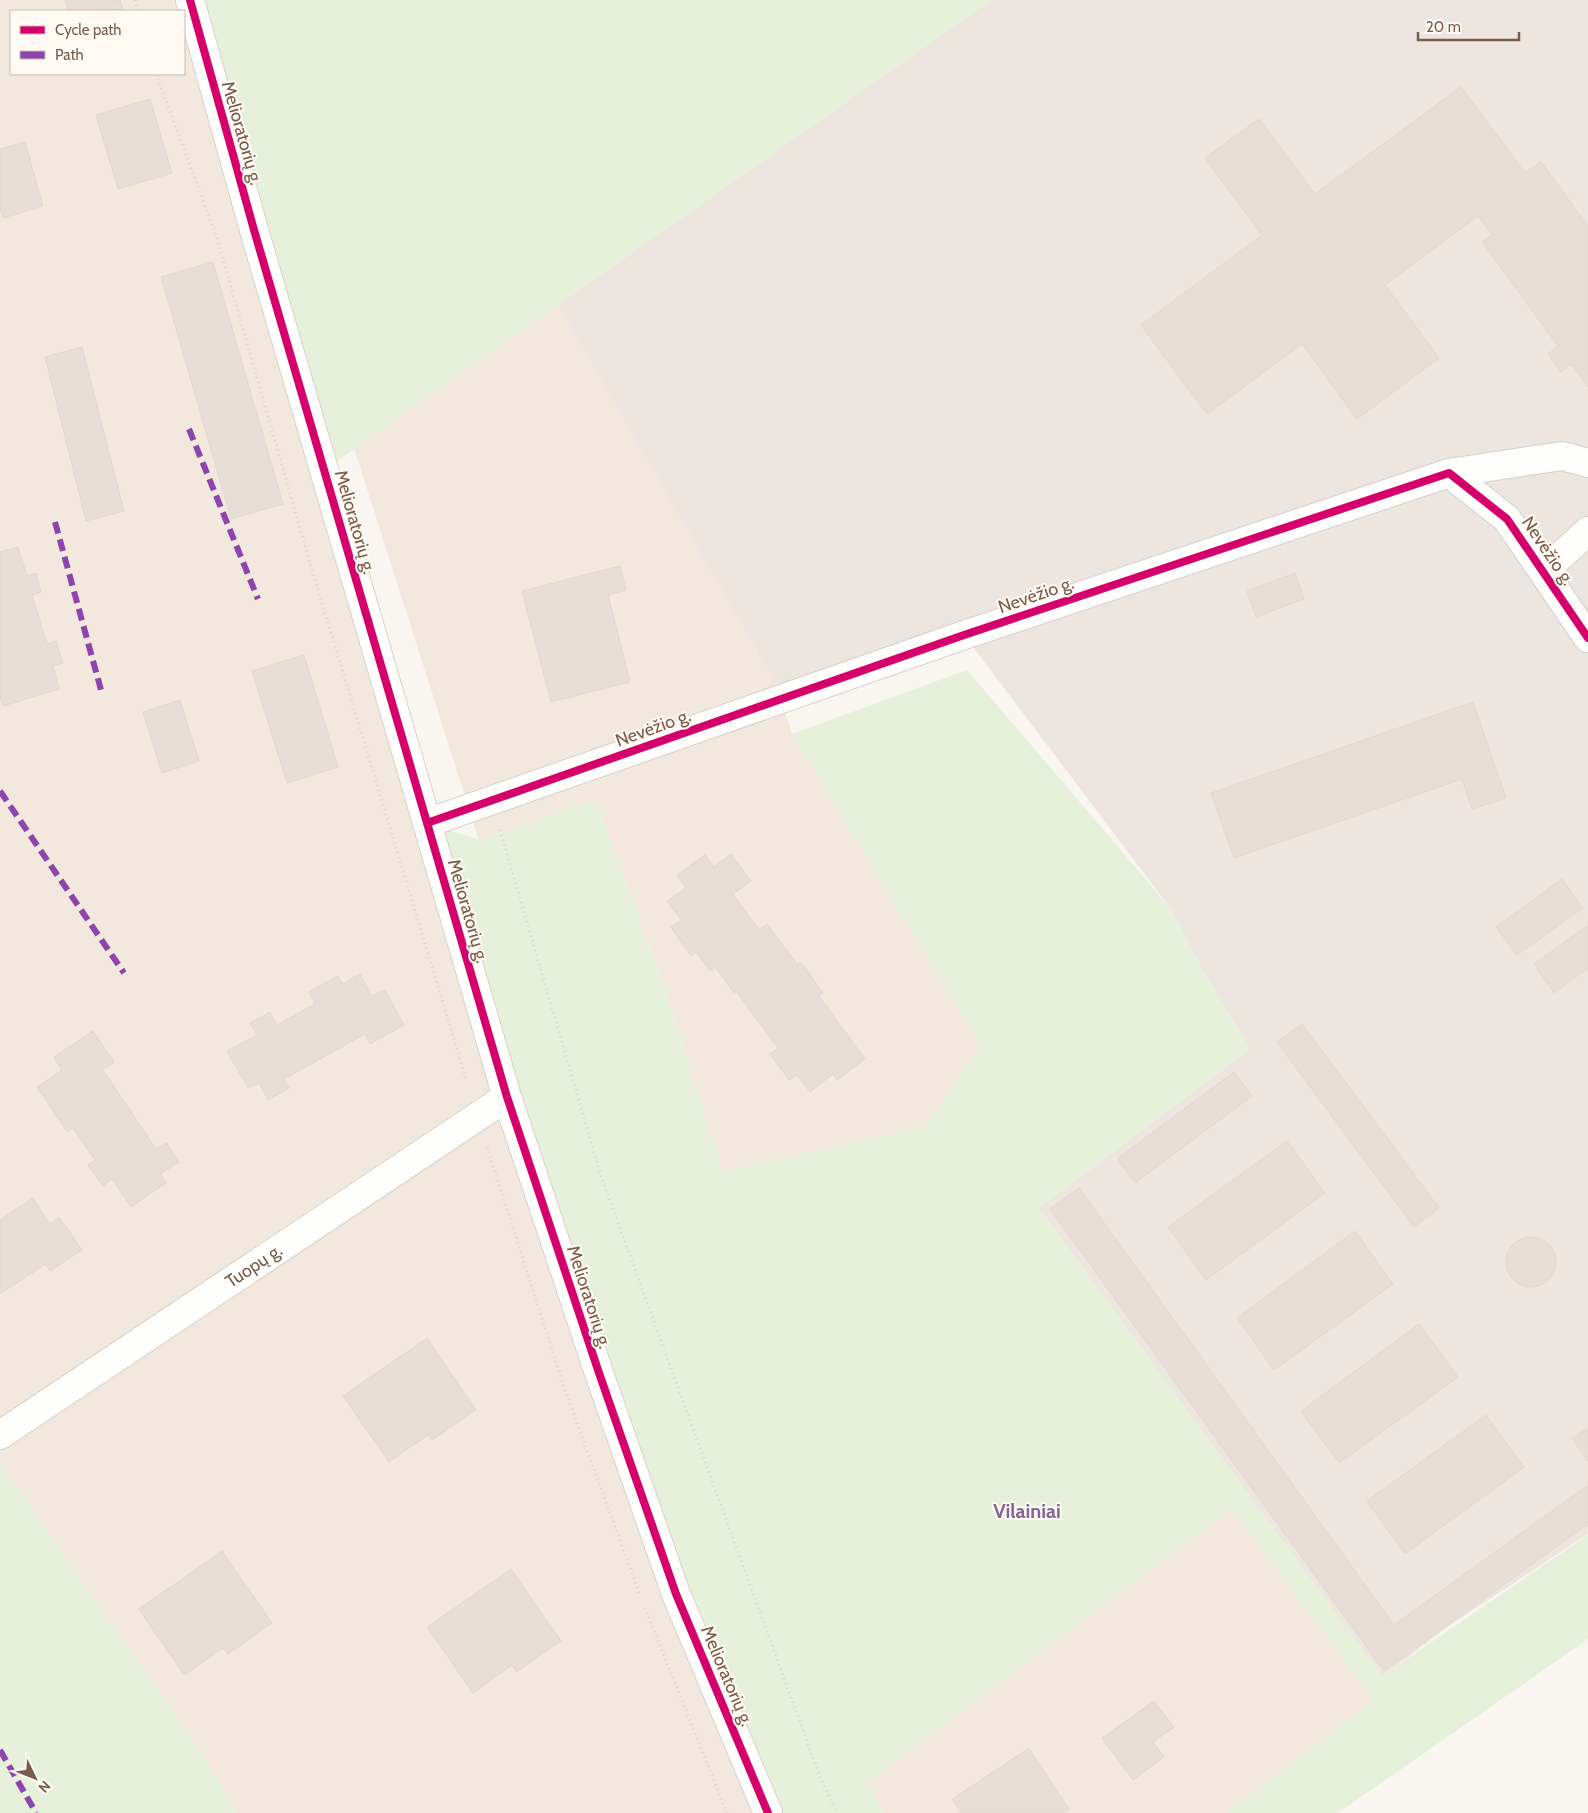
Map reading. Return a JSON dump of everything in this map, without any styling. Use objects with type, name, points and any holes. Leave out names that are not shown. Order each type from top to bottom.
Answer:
[{"type":"street","name":"Melioratorių g.","points":[[190,0],[254,230],[507,1097],[598,1373],[676,1594],[768,1813]]},
{"type":"street","name":"Nevėžio g.","points":[[427,824],[964,635],[1449,473],[1562,456],[1588,463]]},
{"type":"street","name":"Nevėžio g.","points":[[1449,473],[1507,519],[1588,638]]},
{"type":"street","points":[[1544,571],[1588,531]]},
{"type":"street","name":"Tuopų g.","points":[[0,1435],[507,1097]]},
{"type":"path","points":[[492,801],[601,1176],[816,1768],[837,1813]]},
{"type":"shaded area","points":[[0,0],[190,0],[507,1097],[768,1813],[236,1813],[206,1759],[0,1464]]},
{"type":"shaded area","points":[[991,0],[1588,0],[1588,1534],[1450,1625],[1382,1677],[1039,1208],[1250,1049],[1200,966],[1171,909],[964,635],[777,686],[558,305]]},
{"type":"shaded area","points":[[558,305],[777,686],[792,734],[981,1044],[928,1126],[723,1171],[660,975],[595,799],[479,840],[354,448]]},
{"type":"shaded area","points":[[1232,1509],[1373,1699],[1227,1813],[883,1813],[867,1783]]},
{"type":"green space","points":[[190,0],[991,0],[324,470]]},
{"type":"green space","points":[[967,670],[1171,909],[1200,966],[1250,1049],[1039,1208],[1382,1676],[1588,1535],[1588,1639],[1338,1813],[1227,1813],[1373,1699],[1232,1509],[867,1783],[883,1813],[768,1813],[676,1594],[427,823],[479,840],[595,799],[660,975],[723,1171],[927,1126],[980,1044],[792,734]]},
{"type":"green space","points":[[0,1464],[206,1759],[236,1813],[0,1813]]},
{"type":"building","points":[[65,0],[120,0],[123,10],[68,10]]},
{"type":"building","points":[[1461,87],[1525,173],[1541,162],[1588,226],[1588,387],[1571,364],[1561,372],[1548,354],[1558,346],[1482,242],[1492,235],[1478,216],[1385,285],[1439,358],[1357,419],[1302,344],[1207,414],[1141,325],[1262,235],[1205,158],[1259,119],[1315,194]]},
{"type":"building","points":[[150,99],[172,173],[118,189],[96,115]]},
{"type":"building","points":[[25,142],[43,206],[3,218],[0,208],[0,149]]},
{"type":"building","points":[[213,262],[283,504],[231,519],[161,277]]},
{"type":"building","points":[[82,347],[124,511],[86,521],[45,357]]},
{"type":"building","points":[[18,547],[27,576],[36,573],[41,592],[32,595],[47,644],[56,641],[63,663],[53,666],[59,689],[3,706],[0,697],[0,552]]},
{"type":"building","points":[[620,566],[626,590],[608,595],[630,682],[551,702],[522,591]]},
{"type":"building","points":[[1295,573],[1304,599],[1256,617],[1247,591]]},
{"type":"building","points":[[304,655],[338,767],[287,783],[252,671]]},
{"type":"building","points":[[180,700],[199,761],[162,773],[143,712]]},
{"type":"building","points":[[1473,702],[1506,798],[1472,809],[1462,779],[1234,858],[1211,793]]},
{"type":"building","points":[[731,854],[751,881],[733,894],[759,930],[767,924],[797,964],[801,962],[823,993],[819,996],[865,1059],[837,1080],[833,1074],[810,1092],[797,1075],[789,1080],[770,1054],[778,1048],[736,991],[734,993],[715,967],[710,971],[696,952],[691,956],[671,927],[681,920],[667,901],[686,888],[677,875],[705,855],[714,867]]},
{"type":"building","points":[[1562,879],[1583,908],[1517,955],[1496,927]]},
{"type":"building","points":[[1588,925],[1588,968],[1554,993],[1534,964]]},
{"type":"building","points":[[360,974],[372,996],[385,990],[404,1025],[370,1044],[365,1034],[284,1079],[289,1088],[268,1100],[259,1083],[248,1088],[227,1051],[257,1035],[250,1023],[270,1012],[277,1025],[315,1004],[309,992],[338,976],[342,984]]},
{"type":"building","points":[[1302,1024],[1439,1208],[1414,1227],[1277,1042]]},
{"type":"building","points":[[93,1031],[114,1062],[103,1070],[156,1149],[167,1143],[179,1162],[160,1174],[166,1183],[131,1207],[112,1179],[103,1186],[88,1165],[95,1160],[73,1128],[67,1132],[37,1087],[62,1070],[54,1057]]},
{"type":"building","points":[[1234,1072],[1252,1096],[1135,1183],[1117,1159]]},
{"type":"building","points":[[1287,1141],[1325,1193],[1206,1280],[1168,1227]]},
{"type":"building","points":[[1079,1188],[1394,1625],[1588,1485],[1588,1524],[1384,1671],[1050,1209]]},
{"type":"building","points":[[33,1198],[50,1224],[59,1217],[82,1250],[50,1271],[46,1264],[0,1294],[0,1220]]},
{"type":"building","points":[[1355,1231],[1393,1284],[1274,1370],[1237,1318]]},
{"type":"building","points":[[1531,1237],[1541,1239],[1549,1244],[1554,1252],[1556,1262],[1554,1272],[1549,1280],[1541,1285],[1531,1287],[1521,1285],[1513,1280],[1508,1272],[1506,1262],[1508,1252],[1513,1244],[1521,1239]]},
{"type":"building","points":[[1419,1324],[1458,1377],[1339,1463],[1301,1411]]},
{"type":"building","points":[[427,1338],[476,1410],[432,1440],[428,1435],[389,1462],[343,1396]]},
{"type":"building","points":[[1486,1415],[1524,1467],[1405,1554],[1367,1501]]},
{"type":"building","points":[[1588,1428],[1588,1461],[1572,1438]]},
{"type":"building","points":[[222,1551],[272,1623],[228,1654],[223,1648],[184,1675],[139,1609]]},
{"type":"building","points":[[511,1569],[561,1641],[516,1672],[512,1665],[473,1693],[427,1627]]},
{"type":"building","points":[[1154,1701],[1174,1727],[1153,1742],[1164,1757],[1133,1780],[1102,1738]]},
{"type":"building","points":[[1029,1748],[1069,1809],[1063,1813],[961,1813],[952,1799]]},
{"type":"marked path","points":[[189,429],[258,599]]},
{"type":"marked path","points":[[55,522],[101,690]]},
{"type":"marked path","points":[[0,791],[124,973]]},
{"type":"marked path","points":[[0,1750],[36,1813]]},
{"type":"cycle path","points":[[190,0],[254,230],[507,1097],[599,1373],[676,1594],[768,1813]]},
{"type":"cycle path","points":[[427,823],[964,635],[1449,473],[1507,519],[1588,638]]},
{"type":"district","name":"Vilainiai","points":[[1027,1511]]}]
